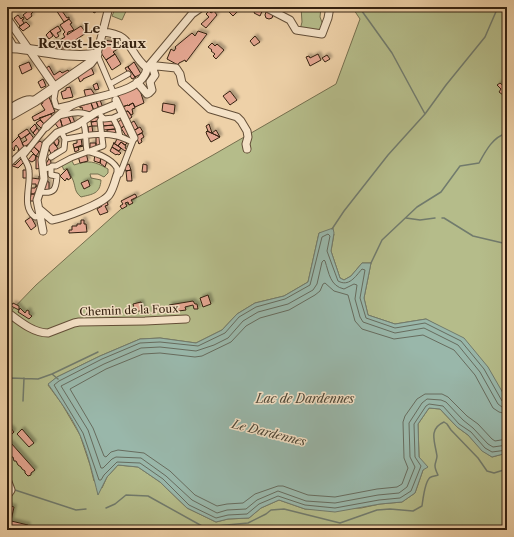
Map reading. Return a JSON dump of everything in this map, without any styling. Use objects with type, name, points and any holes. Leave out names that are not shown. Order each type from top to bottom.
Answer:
[{"type":"street","points":[[109,7],[102,32],[99,58],[133,140],[121,168],[118,180],[114,184]]},
{"type":"street","points":[[7,18],[56,86],[54,99],[56,106],[59,107],[69,104],[73,105],[118,93],[137,82],[192,10],[202,7]]},
{"type":"street","points":[[265,7],[290,20],[296,30],[322,34],[328,18],[330,7]]},
{"type":"street","points":[[102,32],[122,36],[140,61],[153,69],[155,75],[150,82],[152,90],[149,93],[147,94],[144,92],[137,82]]},
{"type":"street","points":[[11,48],[21,47],[30,50],[99,58]]},
{"type":"street","points":[[7,117],[35,101],[99,58]]},
{"type":"street","points":[[149,67],[157,66],[176,68],[180,74],[182,83],[210,109],[238,117],[247,131],[247,149]]},
{"type":"street","points":[[110,84],[128,74]]},
{"type":"street","points":[[7,110],[28,99],[35,101]]},
{"type":"street","points":[[43,231],[38,200],[44,179],[42,160],[43,150],[47,143],[61,132],[94,114],[118,104]]},
{"type":"street","points":[[40,216],[35,217],[29,211],[28,199],[30,171],[23,156],[46,127],[73,105]]},
{"type":"street","points":[[58,116],[77,113],[94,114],[105,119],[113,118],[122,114]]},
{"type":"street","points":[[43,170],[51,166],[56,166],[87,151],[103,146],[100,120],[102,118]]},
{"type":"street","points":[[113,118],[121,137]]},
{"type":"street","points":[[83,121],[87,151]]},
{"type":"street","points":[[51,157],[64,149],[65,139],[61,132]]},
{"type":"street","points":[[65,139],[101,135],[133,140]]},
{"type":"street","points":[[38,136],[47,143]]},
{"type":"street","points":[[9,164],[34,143]]},
{"type":"street","points":[[40,192],[49,193],[55,190],[58,176],[51,176],[51,157],[43,150]]},
{"type":"street","points":[[39,209],[51,220],[59,219],[104,200],[109,195],[117,175],[117,168],[112,162],[102,156],[87,151]]},
{"type":"street","name":"Chemin de la Foux","points":[[7,312],[29,327],[44,333],[80,322],[186,319]]},
{"type":"street","points":[[288,530],[294,530]]},
{"type":"lane","points":[[7,40],[11,39],[11,48]]},
{"type":"green space","points":[[116,7],[127,9],[122,20],[112,16]]},
{"type":"green space","points":[[301,7],[321,7],[320,17],[323,25],[320,31],[300,30],[302,22]]},
{"type":"green space","points":[[352,7],[507,7],[507,400],[439,326],[426,319],[395,324],[368,315],[364,298],[371,263],[362,263],[351,276],[344,280],[340,278],[331,251],[334,234],[319,233],[308,282],[284,296],[255,303],[237,314],[222,330],[196,343],[160,338],[140,339],[57,377],[48,385],[62,404],[80,435],[94,481],[102,488],[107,477],[118,465],[138,467],[160,482],[187,508],[216,522],[228,519],[249,518],[261,508],[279,500],[305,509],[361,508],[380,504],[402,502],[415,493],[423,470],[419,457],[418,424],[429,408],[440,409],[483,451],[492,457],[507,453],[507,530],[7,530],[7,315],[36,285],[129,202],[336,84],[360,19]]},
{"type":"green space","points":[[71,159],[74,165],[84,162],[91,162],[108,169],[108,173],[104,177],[98,174],[90,174],[91,178],[101,180],[99,188],[95,193],[81,197],[77,193],[67,168],[64,170],[61,164]]},
{"type":"water","name":"Lac de Dardennes","points":[[333,228],[334,233],[331,251],[340,278],[344,280],[351,276],[362,263],[371,263],[364,298],[368,315],[395,324],[426,319],[464,338],[488,367],[507,400],[507,453],[492,457],[482,451],[468,435],[457,427],[440,409],[429,408],[418,424],[419,457],[428,467],[423,470],[415,493],[402,502],[380,504],[335,512],[305,509],[279,500],[261,508],[249,518],[228,519],[216,522],[187,508],[160,482],[138,467],[118,465],[107,477],[98,495],[88,457],[77,428],[48,384],[57,377],[140,339],[160,338],[196,343],[222,330],[237,314],[255,303],[284,296],[308,282],[319,233]]},
{"type":"building","points":[[54,7],[62,7],[64,10],[62,11],[67,18],[69,17],[69,19],[64,22]]},
{"type":"building","points":[[90,7],[100,7],[99,10],[94,13]]},
{"type":"building","points":[[234,7],[238,7],[236,9],[238,11],[233,16],[228,11]]},
{"type":"building","points":[[254,7],[263,9],[260,16],[254,13]]},
{"type":"building","points":[[32,8],[34,11],[31,14],[32,16],[27,20],[23,15]]},
{"type":"building","points":[[209,11],[211,13],[214,11],[217,15],[206,28],[201,24],[209,17],[206,14]]},
{"type":"building","points":[[269,11],[272,12],[272,18],[269,19],[266,18],[265,15],[266,12]]},
{"type":"building","points":[[18,15],[21,19],[23,17],[24,19],[22,20],[24,23],[20,26],[14,18]]},
{"type":"building","points":[[69,19],[74,30],[68,32],[67,35],[81,26],[86,33],[65,47],[60,40],[65,37],[63,34],[65,32],[60,25]]},
{"type":"building","points":[[26,22],[30,26],[23,31],[19,27]]},
{"type":"building","points":[[58,26],[61,31],[57,33],[59,36],[56,38],[50,31]]},
{"type":"building","points":[[50,31],[53,36],[49,39],[46,35]]},
{"type":"building","points":[[198,31],[207,34],[186,62],[185,60],[178,65],[167,59],[171,49],[174,51],[176,48],[175,47],[192,33],[195,36]]},
{"type":"building","points":[[255,36],[260,42],[254,46],[250,41]]},
{"type":"building","points":[[104,40],[115,42],[119,48],[113,52],[115,54],[106,60],[101,53]]},
{"type":"building","points":[[52,41],[58,41],[64,48],[52,48]]},
{"type":"building","points":[[212,43],[215,46],[217,44],[224,50],[216,59],[213,56],[215,54],[208,47]]},
{"type":"building","points":[[115,54],[121,64],[112,70],[106,60]]},
{"type":"building","points":[[318,54],[321,60],[310,66],[306,57],[309,56],[310,58]]},
{"type":"building","points":[[327,55],[330,59],[325,62],[322,58]]},
{"type":"building","points":[[29,62],[32,69],[22,74],[19,66]]},
{"type":"building","points":[[134,62],[141,74],[135,77],[128,67]]},
{"type":"building","points":[[49,66],[54,75],[60,71],[62,73],[68,70],[71,75],[57,83],[54,79],[52,80],[45,69]]},
{"type":"building","points":[[129,66],[128,67],[136,77],[132,79],[125,68]]},
{"type":"building","points":[[91,67],[94,74],[80,82],[77,74]]},
{"type":"building","points":[[43,79],[46,86],[41,88],[38,82]]},
{"type":"building","points":[[97,83],[99,89],[95,90],[93,85]]},
{"type":"building","points":[[500,83],[507,89],[507,98],[499,92],[501,89],[497,85]]},
{"type":"building","points":[[70,87],[73,97],[63,99],[61,92]]},
{"type":"building","points":[[139,87],[144,103],[135,107],[133,103],[129,106],[122,107],[118,95]]},
{"type":"building","points":[[91,89],[95,95],[86,98],[84,90]]},
{"type":"building","points":[[230,91],[237,100],[230,105],[223,96]]},
{"type":"building","points":[[49,97],[55,112],[34,121],[32,117],[45,110],[41,104],[43,103],[42,100]]},
{"type":"building","points":[[100,100],[103,108],[99,109],[96,101]]},
{"type":"building","points":[[96,101],[99,109],[94,111],[91,103]]},
{"type":"building","points":[[91,103],[94,111],[83,113],[82,107],[80,108],[80,106]]},
{"type":"building","points":[[133,103],[135,108],[132,109],[133,114],[131,115],[128,111],[124,112],[122,107],[129,106]]},
{"type":"building","points":[[163,103],[175,105],[174,114],[162,111]]},
{"type":"building","points":[[128,111],[132,117],[128,120],[124,112]]},
{"type":"building","points":[[51,114],[53,117],[45,125],[39,118]]},
{"type":"building","points":[[72,115],[75,123],[72,125],[68,116]]},
{"type":"building","points":[[68,116],[72,125],[63,129],[60,118]]},
{"type":"building","points":[[99,117],[98,121],[91,122],[90,119]]},
{"type":"building","points":[[60,118],[63,129],[60,130],[54,122]]},
{"type":"building","points":[[122,119],[126,125],[121,128],[118,122]]},
{"type":"building","points":[[40,120],[45,125],[41,128],[36,123]]},
{"type":"building","points":[[101,120],[112,120],[114,125],[102,126]]},
{"type":"building","points":[[98,121],[98,126],[92,126],[91,122]]},
{"type":"building","points":[[134,121],[138,128],[133,131],[129,124]]},
{"type":"building","points":[[35,124],[37,128],[33,133],[30,129]]},
{"type":"building","points":[[209,124],[212,133],[216,130],[220,137],[207,131],[206,126]]},
{"type":"building","points":[[114,125],[115,129],[103,130],[102,126]]},
{"type":"building","points":[[126,125],[130,133],[126,136],[121,128]]},
{"type":"building","points":[[92,126],[93,134],[89,135],[88,127]]},
{"type":"building","points":[[140,127],[143,132],[136,136],[133,131]]},
{"type":"building","points":[[37,128],[40,132],[36,136],[33,133]]},
{"type":"building","points":[[27,129],[30,133],[21,139],[18,135]]},
{"type":"building","points":[[115,129],[116,134],[107,134],[107,130]]},
{"type":"building","points":[[207,131],[220,137],[211,142],[207,135]]},
{"type":"building","points":[[30,133],[35,140],[24,147],[22,143],[27,140],[25,137]]},
{"type":"building","points":[[142,133],[144,137],[141,139],[142,142],[139,144],[136,136]]},
{"type":"building","points":[[19,136],[24,147],[19,153],[19,149],[16,145],[14,151],[10,145]]},
{"type":"building","points":[[56,136],[59,141],[58,145],[56,146],[51,140]]},
{"type":"building","points":[[96,137],[102,137],[101,146],[96,147]]},
{"type":"building","points":[[118,137],[127,143],[125,145],[121,142],[118,146],[113,143],[115,143]]},
{"type":"building","points":[[81,138],[82,145],[74,148],[73,144],[77,143],[77,139]]},
{"type":"building","points":[[51,140],[58,149],[54,151],[56,154],[52,156],[47,145]]},
{"type":"building","points":[[40,141],[44,144],[41,153],[33,146]]},
{"type":"building","points":[[121,142],[126,146],[125,148],[127,149],[125,151],[118,146]]},
{"type":"building","points":[[90,143],[96,143],[96,147],[90,149]]},
{"type":"building","points":[[114,143],[121,148],[119,151],[112,147]]},
{"type":"building","points":[[85,145],[78,147],[79,150],[75,152],[74,148]]},
{"type":"building","points":[[33,146],[39,152],[36,156],[30,150]]},
{"type":"building","points":[[112,147],[121,153],[116,155],[110,151]]},
{"type":"building","points":[[86,153],[88,161],[80,163],[78,156]]},
{"type":"building","points":[[33,154],[36,156],[35,160],[32,162],[28,160]]},
{"type":"building","points":[[95,154],[101,157],[100,163],[94,161]]},
{"type":"building","points":[[36,156],[40,158],[41,168],[36,169]]},
{"type":"building","points":[[50,157],[51,163],[44,167]]},
{"type":"building","points":[[101,157],[107,161],[105,167],[100,163]]},
{"type":"building","points":[[21,159],[24,162],[18,168],[10,165],[12,163],[15,165]]},
{"type":"building","points":[[129,164],[131,170],[126,171],[123,169],[125,166]]},
{"type":"building","points":[[143,164],[147,165],[147,172],[142,172]]},
{"type":"building","points":[[67,169],[71,178],[68,180],[67,178],[65,181],[60,176]]},
{"type":"building","points":[[23,170],[28,170],[28,178],[23,178]]},
{"type":"building","points":[[131,170],[132,181],[127,181],[126,171]]},
{"type":"building","points":[[39,176],[42,177],[40,187],[36,186],[36,184],[31,184],[32,178],[39,179]]},
{"type":"building","points":[[88,180],[90,186],[84,189],[81,183]]},
{"type":"building","points":[[45,181],[49,182],[49,191],[41,191]]},
{"type":"building","points":[[36,186],[40,187],[39,193],[35,192],[35,194],[31,194],[31,188],[35,188]]},
{"type":"building","points":[[31,194],[35,194],[35,201],[30,201]]},
{"type":"building","points":[[135,194],[137,197],[131,200],[133,203],[129,205],[128,202],[125,203],[127,206],[122,209],[120,206],[123,204],[121,201]]},
{"type":"building","points":[[107,201],[108,205],[105,206],[108,212],[100,215],[97,209],[102,206],[101,204]]},
{"type":"building","points":[[31,217],[36,226],[31,230],[25,221]]},
{"type":"building","points":[[81,220],[84,220],[84,224],[86,224],[87,232],[69,233],[69,230],[72,230],[72,226],[81,224]]},
{"type":"building","points":[[208,295],[211,304],[203,307],[200,298]]},
{"type":"building","points":[[193,301],[197,304],[198,309],[194,309],[193,305],[185,307],[186,310],[171,312],[169,305]]},
{"type":"building","points":[[141,302],[143,310],[135,312],[133,304]]},
{"type":"building","points":[[13,303],[19,306],[19,310],[11,306]]},
{"type":"building","points":[[20,308],[25,313],[27,310],[29,311],[29,314],[32,316],[29,319],[18,312]]},
{"type":"building","points":[[10,427],[14,432],[11,435],[7,430]]},
{"type":"building","points":[[22,429],[34,443],[29,447],[17,434]]},
{"type":"building","points":[[9,443],[11,443],[35,470],[31,473],[31,475],[28,476],[16,461],[14,461],[13,457],[10,457],[9,453],[7,453],[7,446],[9,446]]},
{"type":"building","points":[[7,505],[14,507],[11,521],[7,520]]},
{"type":"building","points":[[7,520],[28,525],[27,528],[30,530],[20,530],[7,527]]},
{"type":"waterway","points":[[359,7],[392,53],[425,114]]},
{"type":"waterway","points":[[332,229],[344,211],[388,155],[425,114],[446,85],[485,37],[498,7]]},
{"type":"waterway","points":[[371,263],[382,240],[417,207],[441,192],[460,166],[479,163],[487,149],[494,141],[507,133]]},
{"type":"waterway","points":[[406,218],[420,220],[435,218]]},
{"type":"waterway","points":[[442,218],[473,236],[507,244]]},
{"type":"waterway","points":[[52,374],[98,352]]},
{"type":"waterway","points":[[7,380],[11,378],[38,379],[52,374],[58,379]]},
{"type":"waterway","points":[[23,401],[24,378]]},
{"type":"waterway","points":[[106,508],[115,504],[126,495],[148,496],[202,526],[248,523],[271,510],[284,509],[340,523],[377,510],[390,509],[413,511],[422,506],[427,481],[438,475],[435,467],[437,456],[434,432],[436,428],[444,422],[478,458],[487,471],[494,473],[507,469]]},
{"type":"waterway","points":[[15,490],[76,510],[86,509]]},
{"type":"district","name":"Le Revest-les-Eaux","points":[[92,36]]},
{"type":"water label","name":"Le Dardennes","points":[[269,433]]}]
